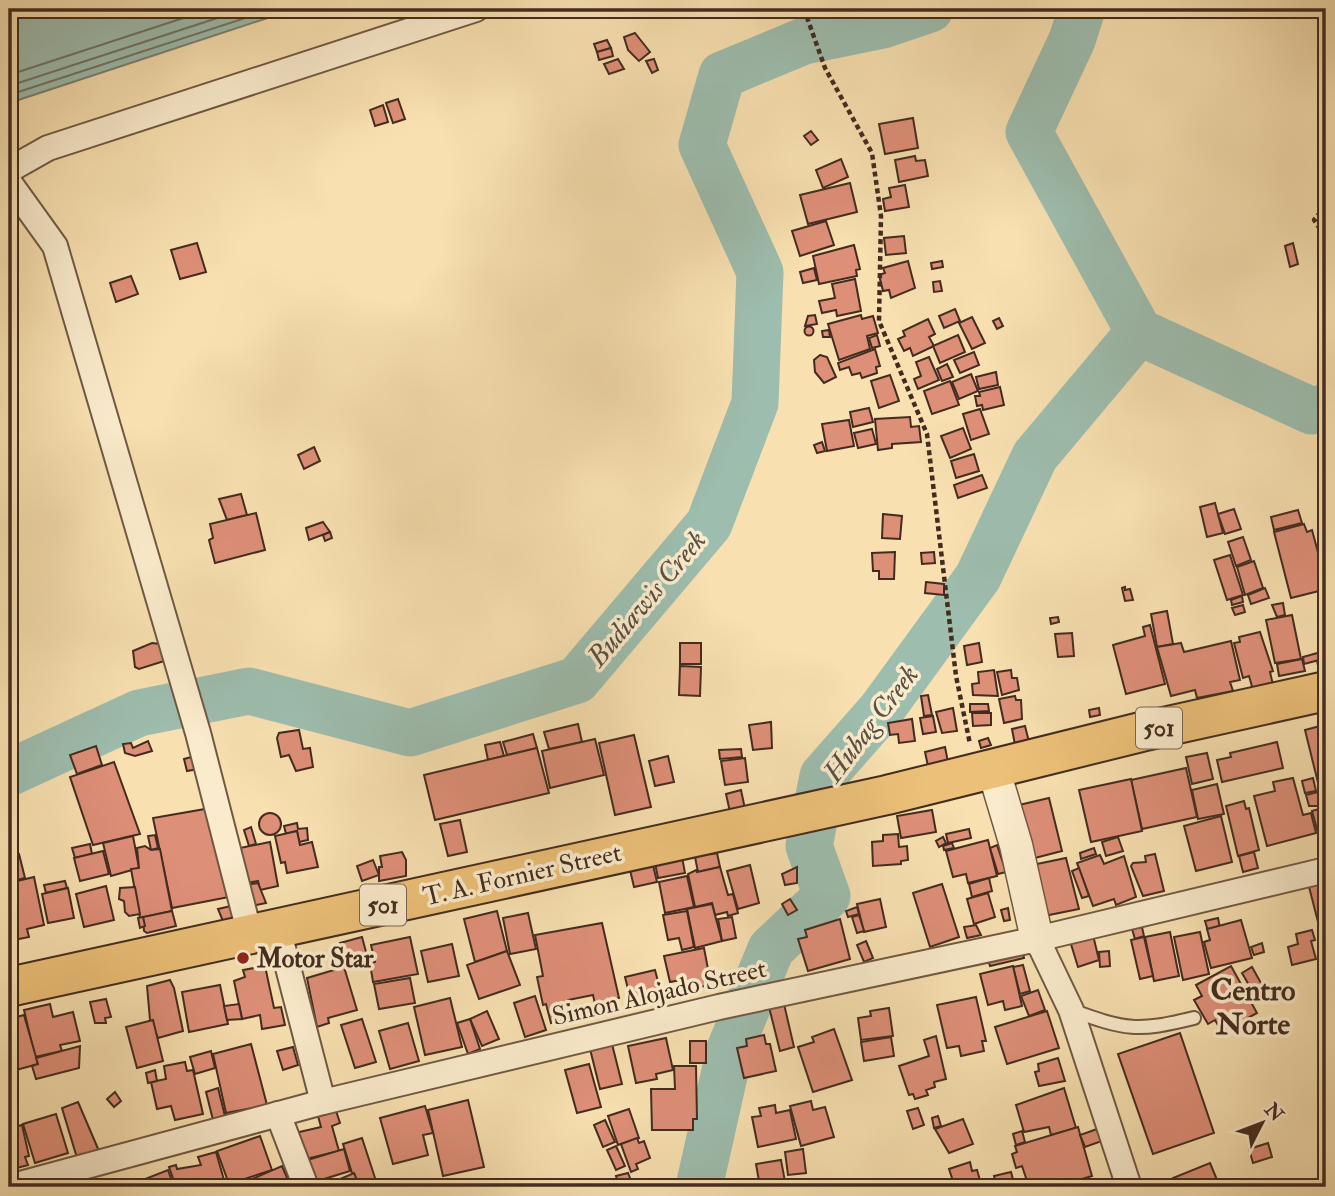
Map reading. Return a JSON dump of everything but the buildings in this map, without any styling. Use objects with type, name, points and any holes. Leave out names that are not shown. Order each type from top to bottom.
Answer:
[{"type":"main road","name":"501","points":[[985,770],[1326,691]]},
{"type":"main road","name":"T. A. Fornier Street","points":[[9,987],[887,795],[985,770]]},
{"type":"street","points":[[9,170],[48,148],[476,9]]},
{"type":"street","points":[[9,182],[55,246],[198,733],[323,1102]]},
{"type":"street","points":[[985,770],[1016,845],[1037,939],[1071,1010],[1129,1187]]},
{"type":"street","name":"Simon Alojado Street","points":[[9,1187],[323,1102],[719,1007],[1037,939],[1326,870]]},
{"type":"street","points":[[278,1114],[306,1187]]},
{"type":"lane","points":[[1071,1010],[1119,1027],[1153,1028],[1194,1018]]},
{"type":"path","points":[[804,9],[825,68],[872,153],[881,216],[878,321],[927,434],[943,549],[956,676],[985,770]]},
{"type":"path","points":[[1326,205],[1314,220],[1326,238]]},
{"type":"water","points":[[9,9],[295,9],[9,103]]},
{"type":"waterway","name":"Budiawis Creek","points":[[9,773],[139,713],[249,691],[410,733],[577,680],[709,524],[755,403],[760,272],[702,145],[722,75],[804,41],[883,25],[930,9]]},
{"type":"waterway","points":[[1082,9],[1072,40],[1029,132],[1139,332],[1312,411],[1326,407]]},
{"type":"waterway","name":"Hubag Creek","points":[[699,1187],[730,1049],[771,949],[827,896],[809,846],[823,776],[881,710],[978,577],[1035,456],[1139,332]]},
{"type":"place","name":"Motor Star","points":[[243,958]]},
{"type":"district","name":"Centro Norte","points":[[1253,1007]]}]
